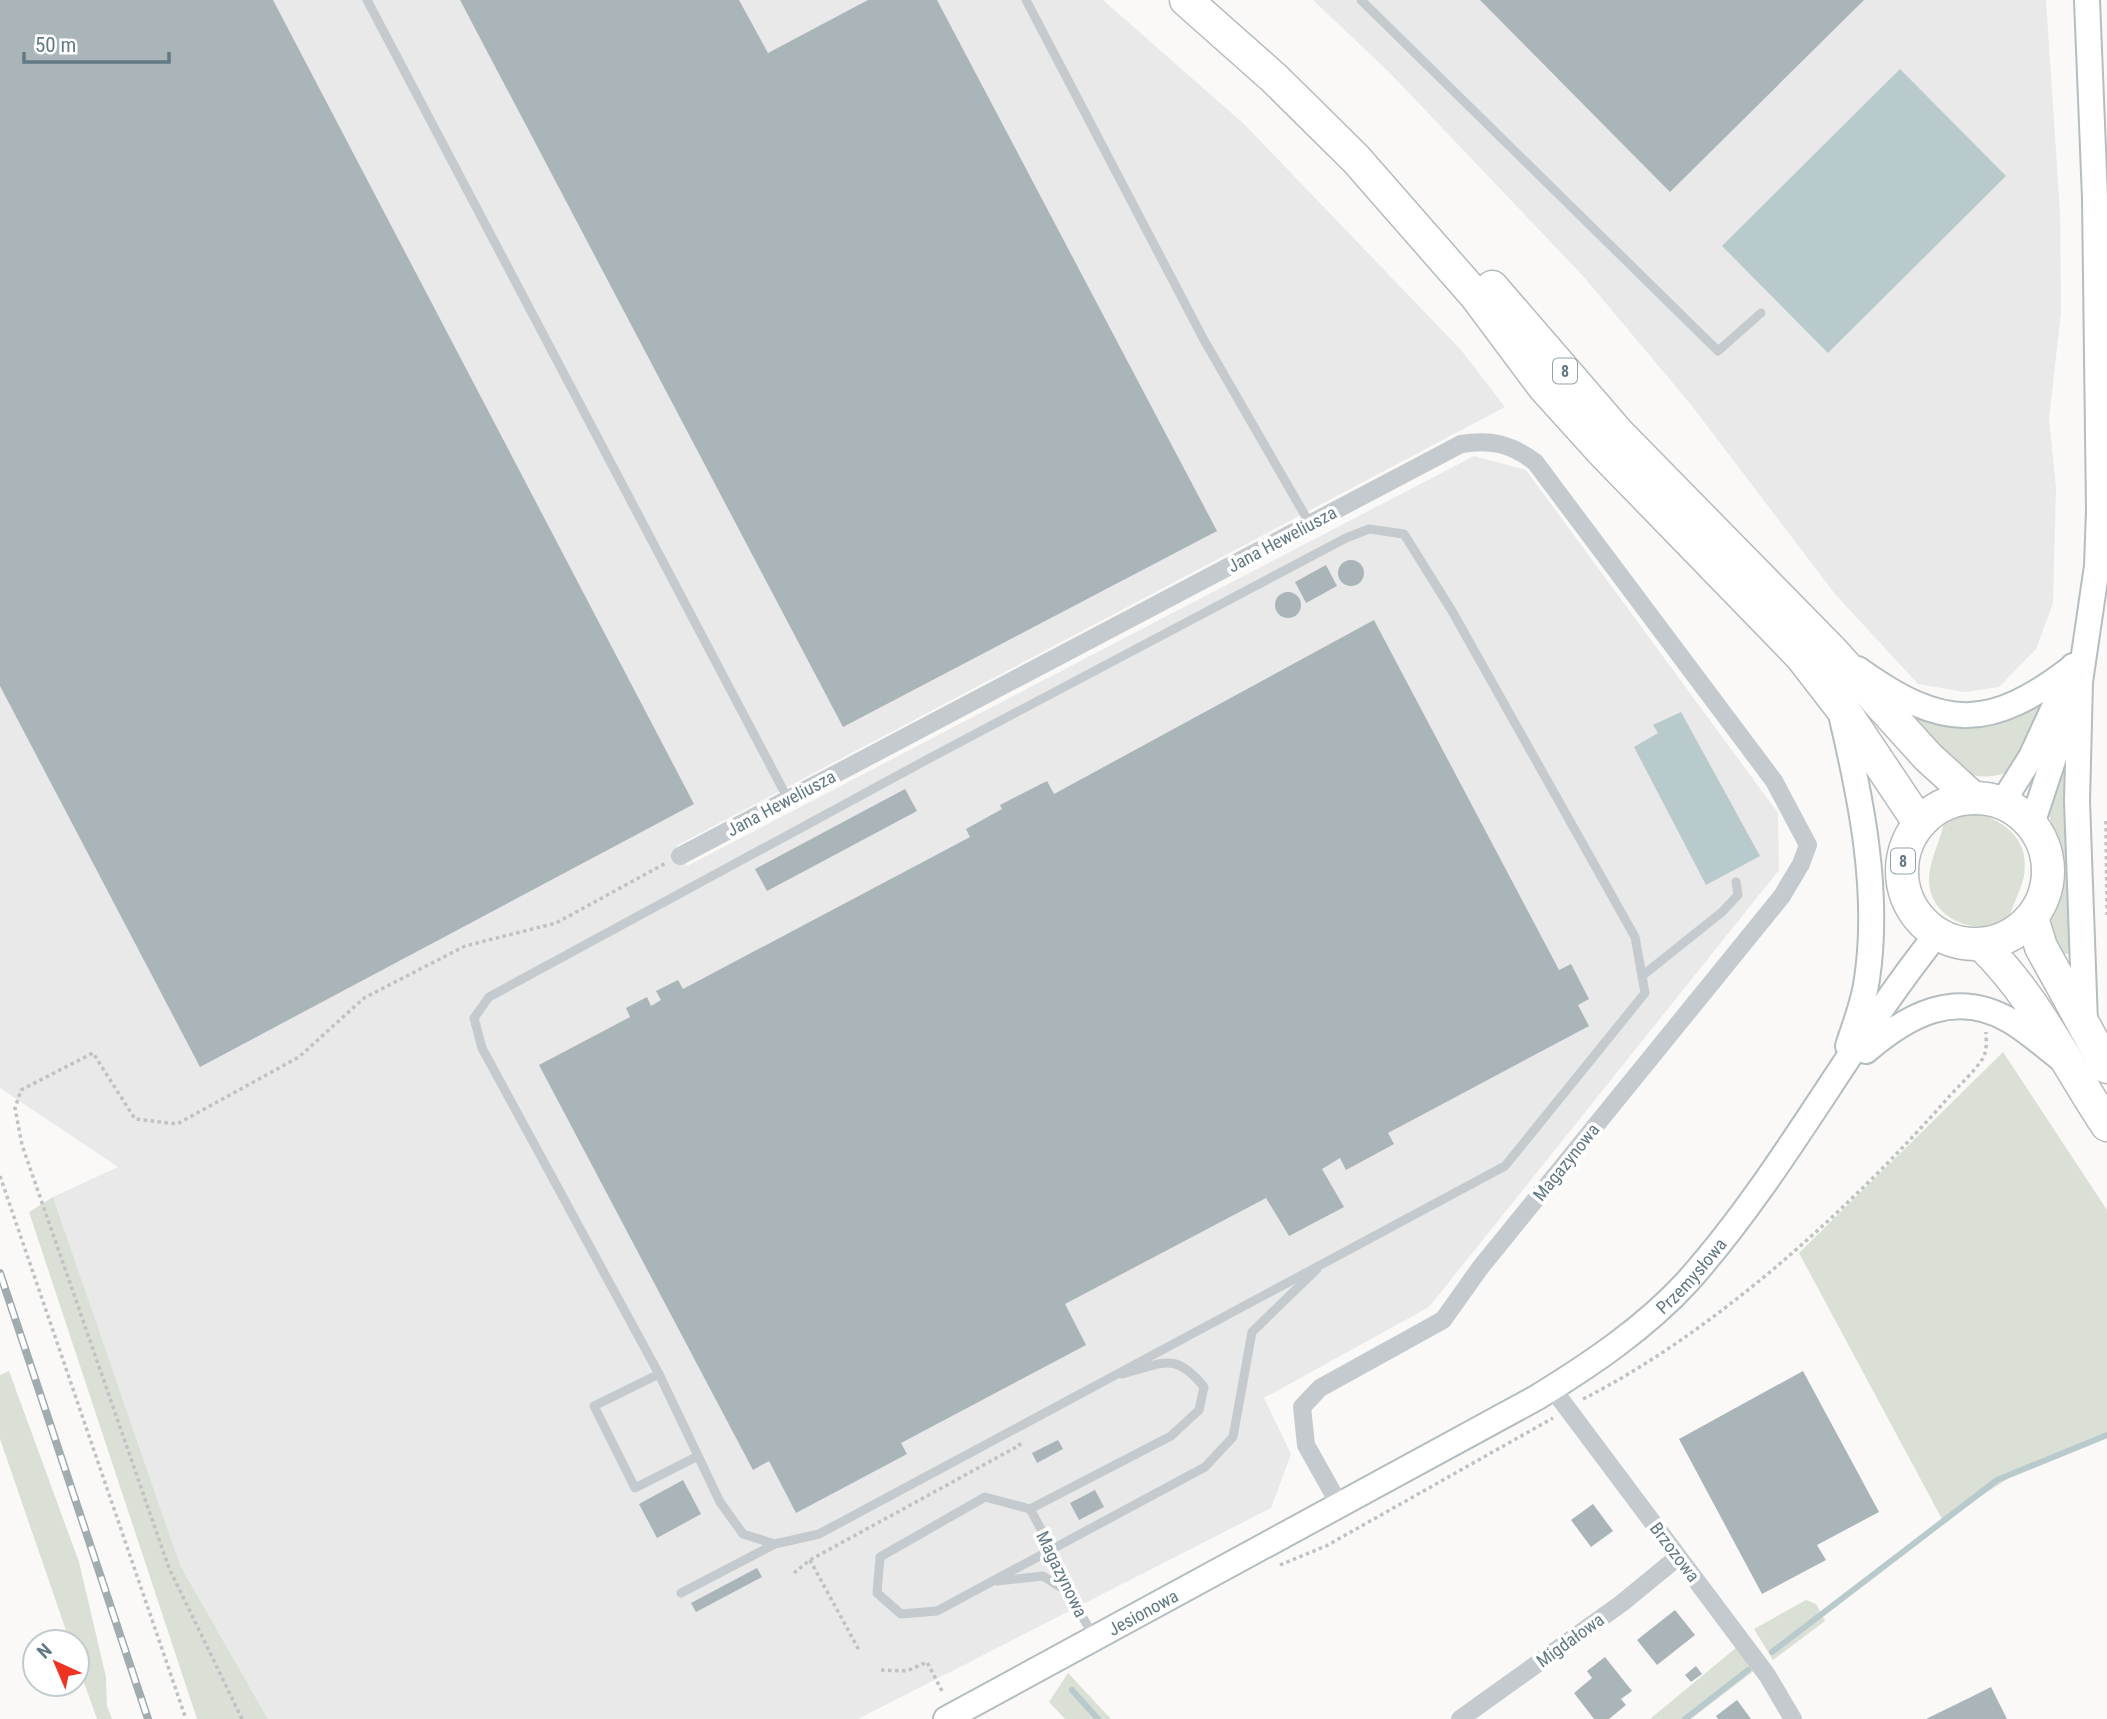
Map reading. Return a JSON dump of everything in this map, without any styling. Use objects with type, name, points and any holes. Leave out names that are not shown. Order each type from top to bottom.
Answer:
[{"type":"highway","name":"8","points":[[1186,0],[1274,78],[1356,159],[1476,296],[1544,387],[1601,450],[1801,656],[1838,704],[1916,818],[1916,827]]},
{"type":"highway","name":"8","points":[[1356,159],[1391,185],[1462,252],[1618,433],[1831,650],[1928,757],[1987,800],[2032,824]]},
{"type":"highway","name":"8","points":[[1982,945],[1966,944],[1937,934],[1921,921],[1909,905],[1903,885],[1902,865],[1906,845],[1916,827],[1941,806],[1987,800]]},
{"type":"highway","points":[[2032,824],[2043,841],[2048,861],[2048,881],[2043,901],[2032,918],[2018,931],[2001,940],[1982,945],[2028,1000],[2107,1125]]},
{"type":"highway","points":[[2032,918],[2041,947],[2107,1067]]},
{"type":"street","points":[[2032,824],[2077,674],[2097,566],[2099,511],[2095,198],[2087,0]]},
{"type":"street","name":"Jana Heweliusza","points":[[680,856],[1461,444],[1497,442],[1517,449],[1535,462],[1774,780]]},
{"type":"street","points":[[1831,650],[1892,691],[1927,708],[1959,716],[1998,712],[2077,674]]},
{"type":"street","points":[[1987,800],[2031,757],[2077,674]]},
{"type":"street","points":[[2077,674],[2077,802],[2085,1030]]},
{"type":"street","points":[[1837,1077],[1864,997],[1870,921],[1864,828],[1838,704]]},
{"type":"street","name":"Magazynowa","points":[[1339,1504],[1306,1445],[1302,1407],[1320,1388],[1443,1320],[1480,1268],[1782,896],[1801,864],[1808,845],[1774,780]]},
{"type":"street","name":"Przemysłowa","points":[[1339,1504],[1552,1388],[1611,1349],[1686,1282],[1769,1178],[1937,934]]},
{"type":"street","points":[[1837,1077],[1907,1019],[1940,1008],[1955,1007],[1989,1011],[2009,1020],[2071,1068]]},
{"type":"street","name":"Brzozowa","points":[[1552,1388],[1767,1675],[1793,1719]]},
{"type":"street","name":"Jesionowa","points":[[946,1719],[1339,1504]]},
{"type":"street","name":"Migdałowa","points":[[1460,1719],[1622,1603],[1678,1558]]},
{"type":"lane","points":[[367,0],[788,799]]},
{"type":"lane","points":[[1026,0],[1204,340],[1310,524]]},
{"type":"lane","points":[[1361,0],[1718,351],[1761,313]]},
{"type":"lane","points":[[681,1593],[775,1544],[819,1534],[1505,1166],[1645,993],[1635,937],[1424,562],[1404,534],[1369,529],[1357,534],[930,758],[489,997],[474,1018],[482,1048],[659,1374],[720,1502],[743,1534],[775,1544]]},
{"type":"lane","points":[[1642,976],[1722,912],[1738,895],[1736,882]]},
{"type":"lane","points":[[1107,1378],[1174,1362],[1189,1368],[1204,1387],[1199,1410],[1171,1436],[1030,1509],[985,1497],[880,1557],[877,1592],[901,1614],[937,1611],[1205,1467],[1233,1437],[1252,1332],[1286,1296],[1330,1258]]},
{"type":"lane","points":[[659,1374],[594,1406],[635,1488],[698,1456]]},
{"type":"lane","name":"Magazynowa","points":[[1030,1509],[1052,1549],[1068,1592],[1095,1638]]},
{"type":"lane","points":[[991,1581],[1043,1576],[1068,1592]]},
{"type":"path","points":[[2106,821],[2107,915]]},
{"type":"path","points":[[242,1719],[169,1569],[22,1145],[15,1108],[21,1090],[93,1053],[135,1119],[177,1124],[299,1057],[364,998],[465,946],[556,923],[680,856]]},
{"type":"path","points":[[1577,1402],[1660,1355],[1720,1311],[1781,1262],[1906,1146],[1985,1055],[1986,1019]]},
{"type":"path","points":[[0,1176],[186,1719]]},
{"type":"path","points":[[794,1573],[810,1560],[1020,1446],[1012,1430]]},
{"type":"path","points":[[810,1560],[860,1652]]},
{"type":"path","points":[[881,1670],[907,1671],[926,1662],[942,1690]]},
{"type":"shaded area","points":[[0,0],[1103,0],[1245,125],[1461,350],[1505,407],[676,846],[687,866],[1474,456],[1526,470],[1778,813],[1779,870],[1429,1307],[1264,1398],[1291,1454],[1271,1508],[858,1719],[268,1719],[180,1565],[53,1197],[118,1167],[0,1088]]},
{"type":"shaded area","points":[[1313,0],[2046,0],[2060,213],[2061,312],[2049,419],[2056,487],[2053,603],[2036,649],[1999,687],[1965,692],[1918,684],[1835,594],[1692,406],[1584,277],[1389,72]]},
{"type":"shaded area","points":[[1900,69],[2006,176],[1828,353],[1722,246]]},
{"type":"shaded area","points":[[2044,700],[2011,771],[1992,776],[1977,776],[1951,763],[1908,713],[1962,721],[1994,721],[2026,711]]},
{"type":"shaded area","points":[[1681,712],[1760,856],[1706,885],[1634,747],[1658,733],[1653,725]]},
{"type":"shaded area","points":[[2072,736],[2073,953],[2059,955],[2049,911],[2057,898],[2066,869],[2047,809]]},
{"type":"shaded area","points":[[1977,813],[1998,822],[2014,835],[2020,843],[2025,864],[2023,881],[2009,918],[1985,926],[1971,926],[1948,916],[1938,907],[1929,882],[1932,860],[1944,823],[1959,815]]},
{"type":"shaded area","points":[[2003,1052],[2107,1210],[2107,1435],[2018,1472],[1943,1521],[1799,1253]]},
{"type":"shaded area","points":[[53,1197],[180,1565],[268,1719],[197,1719],[29,1212]]},
{"type":"shaded area","points":[[9,1371],[79,1562],[106,1677],[107,1706],[112,1719],[97,1719],[90,1698],[91,1628],[65,1628],[0,1439],[0,1375]]},
{"type":"shaded area","points":[[1806,1600],[1816,1604],[1825,1621],[1773,1660],[1754,1629]]},
{"type":"shaded area","points":[[1737,1647],[1755,1670],[1691,1719],[1650,1719]]},
{"type":"shaded area","points":[[1068,1673],[1111,1719],[1065,1719],[1049,1702]]},
{"type":"building","points":[[0,0],[273,0],[694,804],[200,1067],[0,686]]},
{"type":"building","points":[[460,0],[739,0],[768,53],[868,0],[937,0],[1217,531],[843,727]]},
{"type":"building","points":[[1480,0],[1864,0],[1670,192]]},
{"type":"building","points":[[1351,560],[1360,564],[1364,573],[1360,582],[1351,586],[1342,582],[1338,573],[1342,564]]},
{"type":"building","points":[[1326,565],[1337,586],[1306,603],[1295,582]]},
{"type":"building","points":[[1288,592],[1297,596],[1301,605],[1297,614],[1288,618],[1279,614],[1275,605],[1279,596]]},
{"type":"building","points":[[1374,620],[1559,970],[1571,964],[1589,999],[1578,1005],[1589,1026],[1388,1133],[1394,1144],[1346,1170],[1340,1158],[1322,1169],[1344,1207],[1289,1236],[1266,1198],[1065,1304],[1086,1345],[901,1443],[907,1454],[796,1513],[769,1461],[753,1470],[539,1065],[630,1017],[626,1008],[647,997],[651,1006],[661,1000],[656,991],[678,980],[683,989],[970,837],[966,829],[1002,809],[1000,805],[1047,781],[1054,794]]},
{"type":"building","points":[[905,789],[917,811],[767,891],[755,869]]},
{"type":"building","points":[[1803,1371],[1879,1512],[1817,1545],[1826,1560],[1762,1594],[1679,1439]]},
{"type":"building","points":[[1058,1440],[1063,1449],[1037,1463],[1032,1453]]},
{"type":"building","points":[[683,1480],[701,1514],[657,1538],[639,1504]]},
{"type":"building","points":[[1095,1490],[1104,1507],[1079,1520],[1070,1503]]},
{"type":"building","points":[[1593,1504],[1613,1531],[1591,1547],[1571,1520]]},
{"type":"building","points":[[757,1568],[762,1577],[696,1612],[691,1603]]},
{"type":"building","points":[[1675,1610],[1695,1635],[1657,1665],[1637,1640]]},
{"type":"building","points":[[1605,1657],[1632,1691],[1621,1699],[1626,1705],[1609,1719],[1594,1719],[1574,1693],[1592,1678],[1587,1671]]},
{"type":"building","points":[[1696,1666],[1702,1674],[1691,1682],[1685,1675]]},
{"type":"building","points":[[1991,1687],[2007,1719],[1926,1719],[1971,1697]]},
{"type":"building","points":[[1737,1700],[1751,1719],[1718,1719],[1716,1716]]},
{"type":"waterway","points":[[1772,1652],[1997,1480],[2107,1435]]},
{"type":"waterway","points":[[1685,1719],[1748,1670]]},
{"type":"waterway","points":[[1072,1690],[1098,1719]]},
{"type":"railway","points":[[0,1273],[148,1719]]}]
